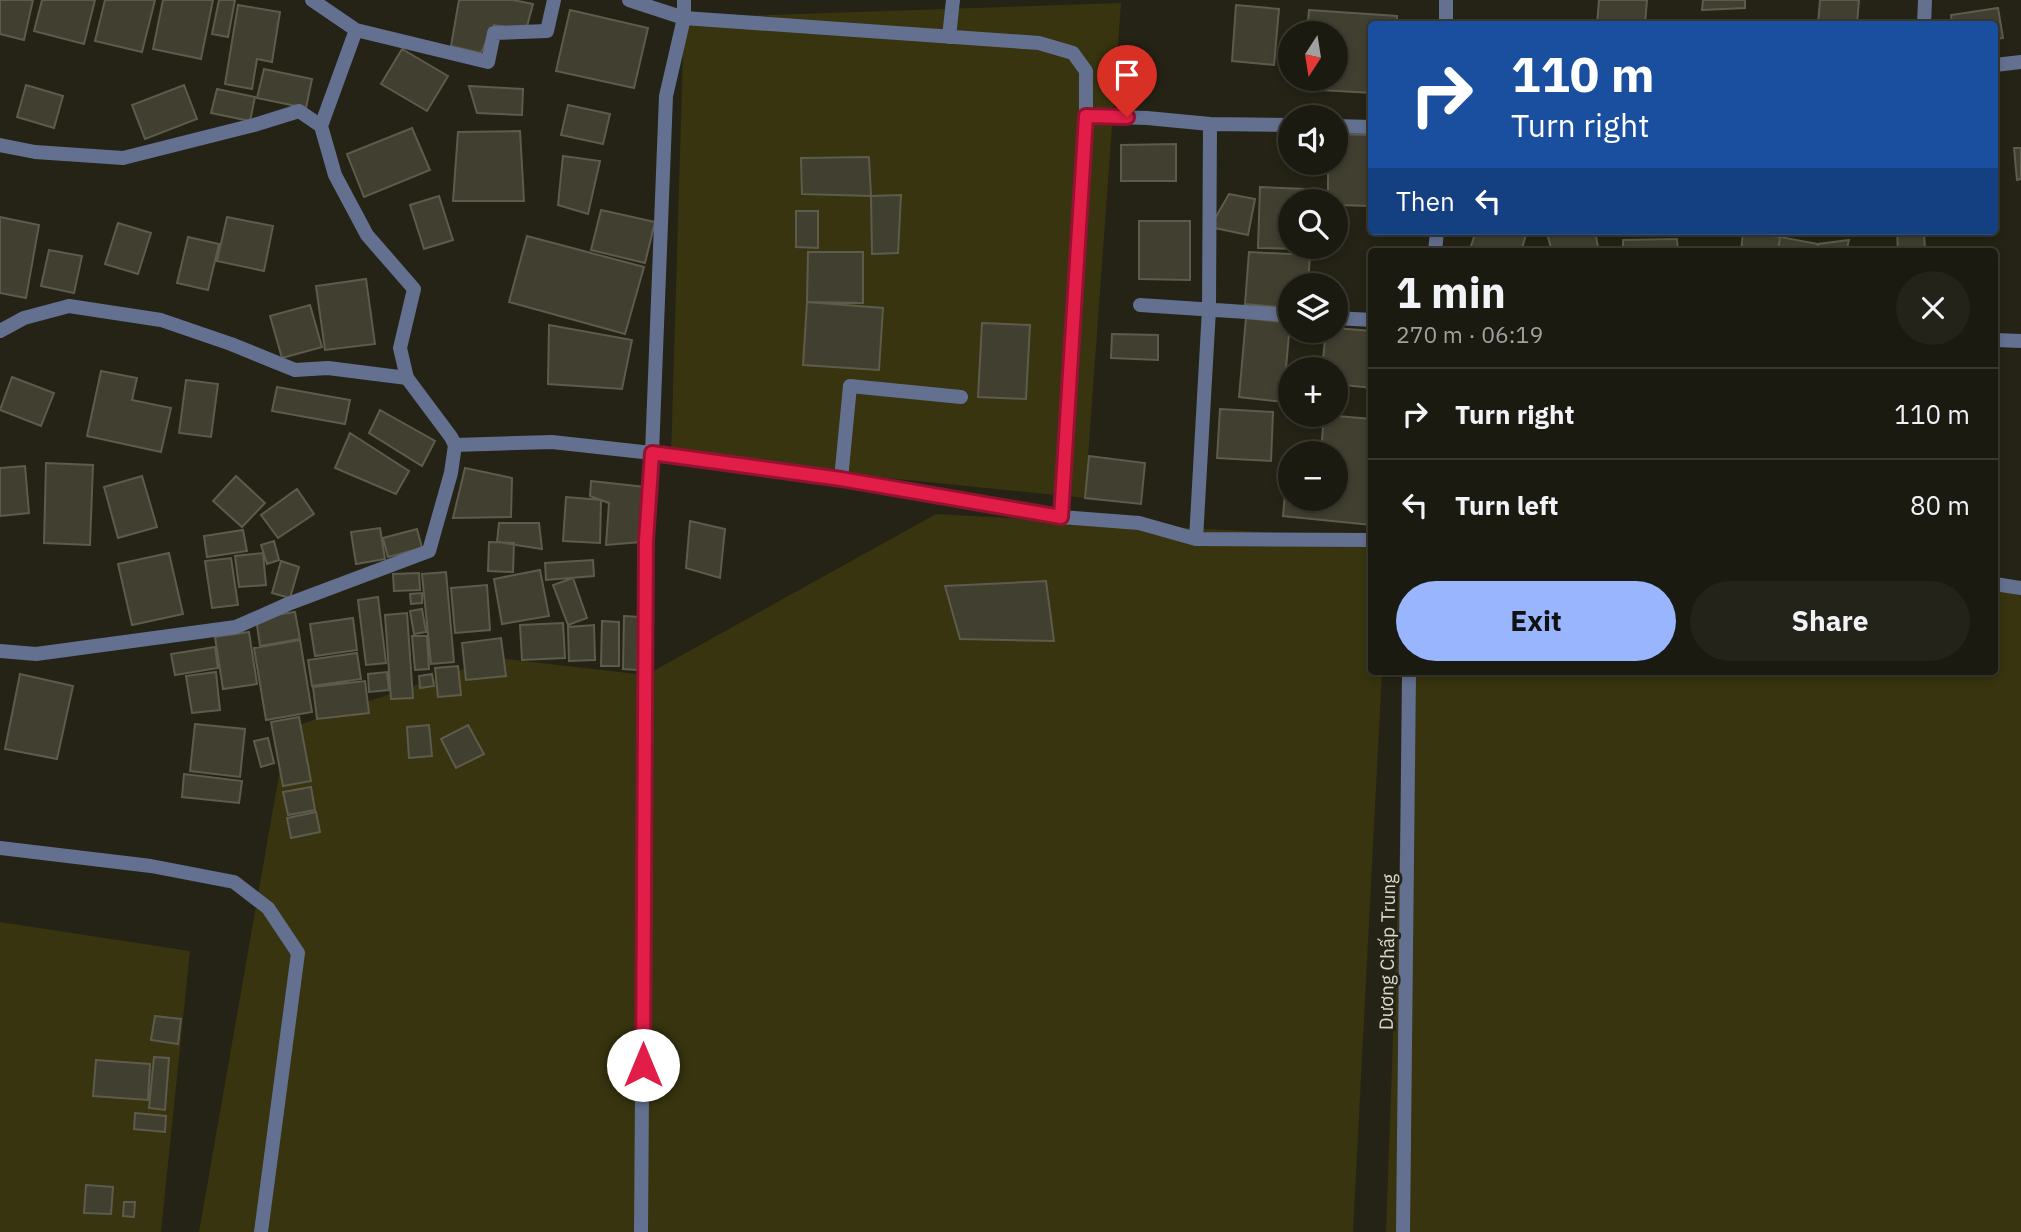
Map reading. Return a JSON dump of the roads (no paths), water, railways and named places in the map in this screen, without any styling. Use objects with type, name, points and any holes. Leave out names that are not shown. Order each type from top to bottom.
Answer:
[{"type":"street","points":[[312,0],[356,30],[488,62],[494,33],[547,31],[554,0]]},
{"type":"street","points":[[629,0],[684,19],[1040,43],[1073,53],[1086,71],[1086,116],[1061,517]]},
{"type":"street","points":[[641,1232],[646,541],[666,96],[684,19],[684,0]]},
{"type":"street","points":[[949,37],[953,0]]},
{"type":"street","points":[[1446,0],[1446,21]]},
{"type":"street","points":[[1924,21],[1925,0]]},
{"type":"street","points":[[0,651],[36,654],[236,627],[288,604],[429,551],[451,473],[455,445],[407,377],[400,348],[414,289],[367,235],[335,174],[321,125],[356,30]]},
{"type":"street","points":[[1998,65],[2021,62]]},
{"type":"street","points":[[0,145],[35,152],[123,158],[299,111],[321,125]]},
{"type":"street","points":[[1086,116],[1210,124],[1278,125]]},
{"type":"street","points":[[1196,539],[1209,309],[1210,124]]},
{"type":"street","points":[[1348,126],[1368,127]]},
{"type":"street","points":[[1140,304],[1278,314]]},
{"type":"street","points":[[0,331],[24,318],[69,306],[162,320],[295,370],[328,368],[407,377]]},
{"type":"street","points":[[1348,319],[1368,320]]},
{"type":"street","points":[[1998,340],[2021,341]]},
{"type":"street","points":[[841,479],[850,386],[961,397]]},
{"type":"street","points":[[455,445],[552,442],[652,453],[841,479],[1061,517],[1139,523],[1196,539],[1368,540]]},
{"type":"street","points":[[1998,584],[2021,588]]},
{"type":"street","name":"Dương Chấp Trung","points":[[1403,1232],[1409,675]]},
{"type":"street","points":[[0,849],[151,866],[234,882],[268,908],[298,953],[261,1232]]}]
